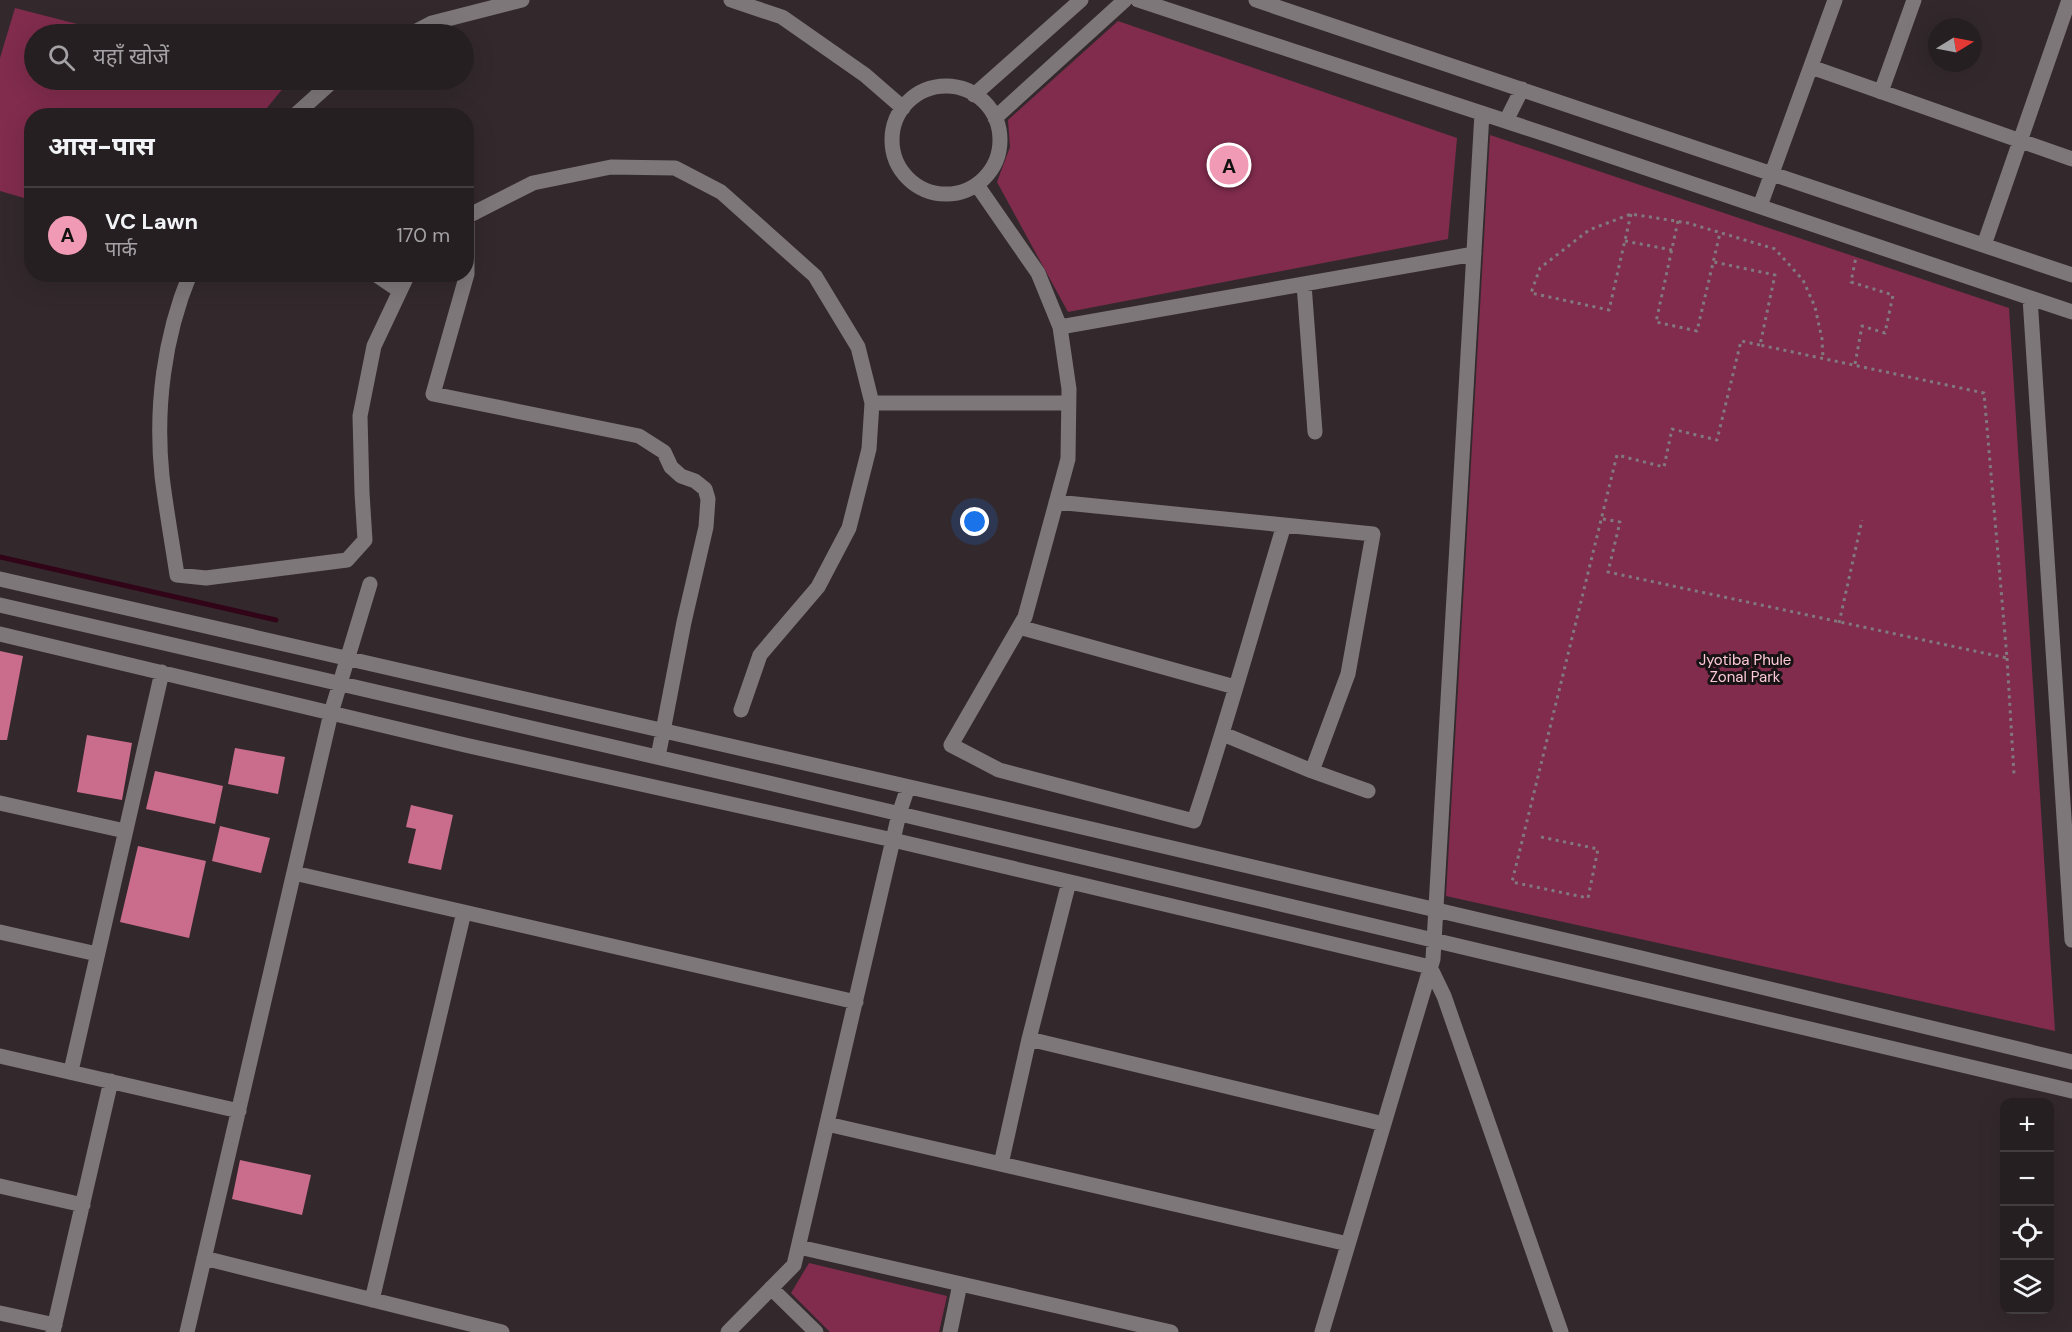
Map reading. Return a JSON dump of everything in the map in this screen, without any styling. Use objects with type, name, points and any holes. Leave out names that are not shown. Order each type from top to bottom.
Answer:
[{"type":"street","points":[[430,24],[522,0]]},
{"type":"street","points":[[731,0],[782,17],[865,75],[903,108]]},
{"type":"street","points":[[975,95],[1081,0]]},
{"type":"street","points":[[996,118],[1125,0]]},
{"type":"street","points":[[1138,0],[1166,4],[1506,122],[2072,312]]},
{"type":"street","points":[[1256,0],[2072,275]]},
{"type":"street","points":[[1760,207],[1836,0]]},
{"type":"street","points":[[1881,92],[1914,0]]},
{"type":"street","points":[[1984,245],[2020,141],[2067,26],[2066,1]]},
{"type":"street","points":[[1811,67],[2072,159]]},
{"type":"street","points":[[944,86],[965,89],[984,101],[996,118],[1000,142],[997,160],[984,180],[969,190],[950,195],[927,192],[907,178],[897,163],[892,142],[895,122],[903,108],[923,91],[944,86]]},
{"type":"street","points":[[1506,122],[1522,89]]},
{"type":"street","points":[[303,108],[323,90]]},
{"type":"street","points":[[1322,1332],[1430,967],[1435,941],[1482,113]]},
{"type":"street","points":[[474,213],[533,183],[611,167],[675,168],[721,192],[815,276],[858,346],[872,403],[869,449],[849,528],[818,587],[760,655],[741,710]]},
{"type":"street","points":[[977,184],[1038,273],[1060,327],[1069,389],[1068,459],[1025,617],[951,745],[999,770],[1194,821],[1223,734],[1234,687],[1284,525]]},
{"type":"street","points":[[1060,327],[1474,254]]},
{"type":"street","points":[[187,282],[177,306],[160,391],[162,475],[177,575],[206,578],[347,560],[365,540],[360,416],[374,346],[404,282]]},
{"type":"street","points":[[387,282],[400,291]]},
{"type":"street","points":[[465,282],[433,394],[639,436],[664,453],[671,467],[681,476],[695,481],[705,489],[708,499],[706,528],[658,757]]},
{"type":"street","points":[[1304,284],[1315,432]]},
{"type":"street","points":[[2030,298],[2067,794],[2072,940]]},
{"type":"street","points":[[872,403],[1069,403]]},
{"type":"street","points":[[1056,502],[1372,534],[1348,674],[1312,771]]},
{"type":"street","points":[[0,579],[1436,910],[2072,1062]]},
{"type":"street","points":[[187,1332],[331,713],[370,584]]},
{"type":"street","points":[[0,605],[658,757],[2072,1091]]},
{"type":"street","points":[[1019,627],[1234,687]]},
{"type":"street","points":[[0,634],[477,747],[893,840],[1430,967]]},
{"type":"street","points":[[71,1071],[162,672]]},
{"type":"street","points":[[1223,734],[1312,771],[1368,791]]},
{"type":"street","points":[[728,1332],[794,1264],[899,814],[908,787]]},
{"type":"street","points":[[0,803],[125,831]]},
{"type":"street","points":[[294,873],[855,1002]]},
{"type":"street","points":[[1001,1164],[1029,1039],[1069,882]]},
{"type":"street","points":[[372,1300],[464,912]]},
{"type":"street","points":[[0,932],[98,954]]},
{"type":"street","points":[[1430,967],[1444,996],[1561,1332]]},
{"type":"street","points":[[1029,1039],[1384,1124]]},
{"type":"street","points":[[0,1056],[238,1111]]},
{"type":"street","points":[[0,1312],[54,1328],[111,1081]]},
{"type":"street","points":[[827,1125],[1348,1244]]},
{"type":"street","points":[[0,1186],[82,1205]]},
{"type":"street","points":[[799,1247],[1171,1332]]},
{"type":"street","points":[[204,1258],[502,1332]]},
{"type":"street","points":[[950,1332],[960,1284]]},
{"type":"street","points":[[771,1288],[816,1332]]},
{"type":"street","points":[[1327,1316],[1333,1332]]},
{"type":"path","points":[[1631,214],[1609,310],[1531,293],[1540,268],[1588,230],[1631,214],[1678,221],[1776,249],[1803,280],[1815,308],[1822,339],[1822,357]]},
{"type":"path","points":[[1678,221],[1656,322],[1697,331],[1720,232]]},
{"type":"path","points":[[1625,241],[1672,250]]},
{"type":"path","points":[[1855,364],[1862,326],[1885,333],[1893,296],[1851,282],[1861,241]]},
{"type":"path","points":[[1714,262],[1774,275],[1760,345]]},
{"type":"path","points":[[1541,837],[1598,849],[1587,898],[1512,882],[1617,455],[1664,467],[1672,429],[1717,440],[1741,341],[1984,393],[2007,658],[2014,774]]},
{"type":"path","points":[[1603,519],[1620,522],[1608,572],[2007,658]]},
{"type":"path","points":[[1839,623],[1862,520]]},
{"type":"green space","points":[[15,8],[77,24],[24,24],[24,90],[282,90],[267,108],[24,108],[24,198],[0,191],[0,58]]},
{"type":"green space","points":[[1118,21],[1457,138],[1448,239],[1068,312],[997,182],[1010,147],[1008,120]]},
{"type":"green space","name":"Jyotiba Phule Zonal Park","points":[[1490,135],[2009,308],[2055,1031],[1446,896]]},
{"type":"green space","points":[[809,1263],[947,1296],[939,1332],[830,1332],[791,1293]]},
{"type":"building","points":[[0,651],[23,656],[7,740],[0,740]]},
{"type":"building","points":[[87,735],[132,743],[122,800],[77,792]]},
{"type":"building","points":[[235,748],[285,757],[278,794],[228,784]]},
{"type":"building","points":[[155,771],[223,786],[215,824],[146,809]]},
{"type":"building","points":[[411,805],[453,815],[441,870],[408,863],[416,829],[406,827]]},
{"type":"building","points":[[220,826],[270,838],[261,873],[212,861]]},
{"type":"building","points":[[138,846],[206,861],[189,938],[120,922]]},
{"type":"building","points":[[240,1160],[311,1175],[302,1215],[232,1199]]},
{"type":"waterway","points":[[0,557],[276,620]]},
{"type":"place","name":"VC Lawn","points":[[1229,165]]}]
